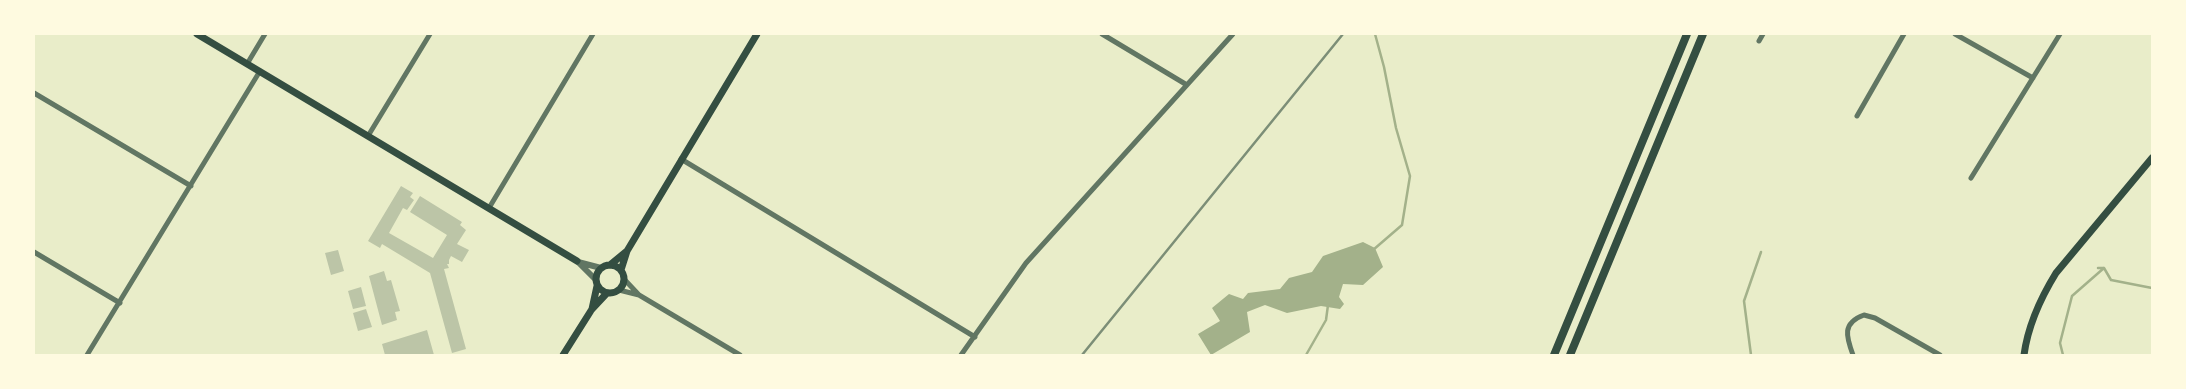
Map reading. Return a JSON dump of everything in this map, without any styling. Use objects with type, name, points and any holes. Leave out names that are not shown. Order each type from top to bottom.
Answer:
[{"type":"main road","points":[[197,34],[577,261]]},
{"type":"main road","points":[[564,355],[592,309],[607,293],[619,290],[624,279],[621,270],[627,251],[757,34]]},
{"type":"main road","points":[[1554,355],[1687,34]]},
{"type":"main road","points":[[1570,355],[1703,34]]},
{"type":"main road","points":[[2024,355],[2031,322],[2046,289],[2056,273],[2152,158]]},
{"type":"main road","points":[[592,309],[596,273],[627,251]]},
{"type":"main road","points":[[610,264],[621,270]]},
{"type":"main road","points":[[596,283],[607,293]]},
{"type":"street","points":[[247,64],[265,34]]},
{"type":"street","points":[[368,136],[430,34]]},
{"type":"street","points":[[489,208],[594,34]]},
{"type":"street","points":[[1102,34],[1187,85]]},
{"type":"street","points":[[961,355],[1026,263],[1233,34]]},
{"type":"street","points":[[1759,41],[1763,34]]},
{"type":"street","points":[[1857,116],[1904,34]]},
{"type":"street","points":[[1955,34],[2032,78]]},
{"type":"street","points":[[1971,178],[2060,34]]},
{"type":"street","points":[[87,355],[260,71]]},
{"type":"street","points":[[34,93],[191,186]]},
{"type":"street","points":[[681,159],[975,337]]},
{"type":"street","points":[[34,252],[120,303]]},
{"type":"street","points":[[577,261],[601,268]]},
{"type":"street","points":[[577,261],[596,283]]},
{"type":"street","points":[[624,279],[639,295],[740,355]]},
{"type":"street","points":[[619,290],[639,295]]},
{"type":"street","points":[[1853,355],[1847,338],[1848,327],[1854,318],[1864,314],[1940,355]]},
{"type":"shaded area","points":[[1363,242],[1375,248],[1383,267],[1363,285],[1343,284],[1339,297],[1344,304],[1340,309],[1321,306],[1287,313],[1265,305],[1247,312],[1250,332],[1211,355],[1198,334],[1220,321],[1212,308],[1229,294],[1243,299],[1248,293],[1280,289],[1289,278],[1312,272],[1323,256]]},
{"type":"building","points":[[401,186],[413,193],[410,197],[414,200],[407,210],[403,208],[389,233],[433,258],[447,235],[410,212],[420,196],[462,222],[460,225],[466,230],[457,244],[469,250],[462,262],[451,256],[449,264],[447,264],[449,268],[444,269],[466,349],[452,353],[430,273],[382,244],[380,248],[368,241]]},
{"type":"building","points":[[338,250],[344,271],[331,275],[325,253]]},
{"type":"building","points":[[384,271],[387,281],[391,280],[400,311],[395,312],[397,320],[382,325],[369,276]]},
{"type":"building","points":[[361,287],[366,306],[353,309],[348,291]]},
{"type":"building","points":[[366,309],[372,327],[358,331],[353,313]]},
{"type":"building","points":[[427,330],[434,355],[385,355],[382,344]]},
{"type":"waterway","points":[[1373,250],[1402,225],[1410,176],[1396,128],[1384,67],[1375,34]]},
{"type":"waterway","points":[[1751,355],[1744,301],[1761,252]]},
{"type":"waterway","points":[[2098,268],[2104,268],[2111,280],[2152,288]]},
{"type":"waterway","points":[[2063,355],[2060,343],[2072,296],[2104,268]]},
{"type":"waterway","points":[[1306,355],[1326,320],[1328,305]]},
{"type":"railway","points":[[1082,355],[1343,34]]}]
